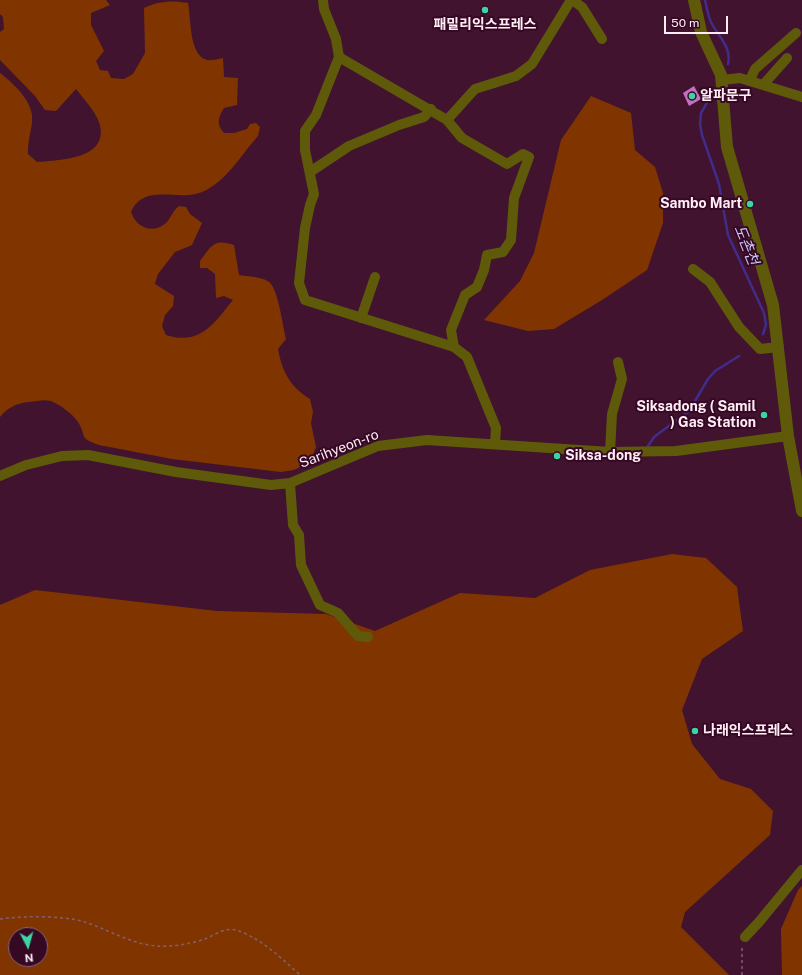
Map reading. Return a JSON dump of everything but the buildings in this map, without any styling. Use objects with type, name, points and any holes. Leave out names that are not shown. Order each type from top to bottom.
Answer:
[{"type":"street","points":[[323,0],[324,9],[336,39],[338,57],[316,115],[306,131],[305,150],[314,194],[305,228],[299,283],[305,300],[454,347],[467,357],[496,428],[495,444]]},
{"type":"street","points":[[447,120],[475,89],[516,76],[532,64],[572,0],[582,7],[602,39]]},
{"type":"street","points":[[694,0],[700,32],[722,80],[727,147],[773,306],[779,347],[788,436],[802,511]]},
{"type":"street","points":[[750,80],[755,68],[796,33]]},
{"type":"street","points":[[338,57],[431,109],[447,120],[462,138],[507,164],[523,154],[529,157],[514,198],[511,240],[503,252],[487,255],[484,270],[477,287],[465,295],[450,330],[454,347]]},
{"type":"street","points":[[763,85],[787,58]]},
{"type":"street","points":[[722,80],[740,78],[750,80],[802,97]]},
{"type":"street","points":[[310,172],[349,146],[399,124],[424,117],[431,109]]},
{"type":"street","points":[[693,269],[710,282],[739,327],[760,348],[779,347]]},
{"type":"street","points":[[362,318],[375,277]]},
{"type":"street","points":[[610,452],[612,414],[622,379],[618,362]]},
{"type":"street","name":"Sarihyeon-ro","points":[[0,476],[26,465],[62,456],[88,455],[176,472],[246,483],[271,485],[290,483],[378,446],[427,440],[610,452],[676,451],[788,436]]},
{"type":"street","points":[[290,483],[293,525],[299,535],[302,565],[320,604],[338,613],[358,636],[368,637]]},
{"type":"street","points":[[745,937],[802,870]]},
{"type":"path","points":[[0,919],[26,916],[84,922],[117,936],[157,946],[184,944],[204,939],[225,930],[234,930],[252,937],[300,975]]},
{"type":"path","points":[[742,975],[741,950],[745,937]]},
{"type":"shaded area","points":[[0,0],[106,0],[110,5],[91,13],[91,25],[104,51],[96,61],[100,70],[108,71],[111,78],[124,79],[133,74],[145,53],[144,8],[154,4],[166,2],[188,3],[192,36],[197,52],[201,57],[207,60],[223,58],[224,77],[238,78],[237,105],[224,108],[219,118],[221,130],[224,133],[234,133],[247,129],[250,124],[256,123],[260,127],[258,136],[226,175],[211,188],[193,194],[153,195],[144,198],[137,203],[131,212],[137,222],[145,228],[150,229],[161,227],[179,206],[186,207],[190,214],[202,223],[192,245],[175,252],[158,274],[155,284],[174,296],[173,306],[165,315],[162,326],[166,335],[178,338],[198,335],[213,324],[233,300],[224,296],[216,298],[215,274],[207,268],[200,268],[200,261],[207,251],[217,243],[222,242],[234,245],[239,275],[266,280],[272,286],[278,300],[286,339],[278,349],[282,364],[292,384],[310,399],[313,412],[311,423],[316,447],[312,457],[304,465],[294,470],[281,472],[172,459],[99,445],[92,443],[84,436],[76,419],[58,404],[48,400],[16,405],[0,417],[0,73],[18,89],[30,108],[32,123],[28,154],[37,162],[58,160],[82,155],[98,144],[101,134],[99,122],[95,113],[76,89],[56,111],[45,110],[35,96],[0,60],[0,32],[4,29],[3,17],[0,14]]},
{"type":"shaded area","points":[[591,96],[631,113],[635,150],[655,167],[663,193],[663,223],[647,270],[602,300],[554,329],[528,331],[484,320],[520,281],[534,253],[561,140]]},
{"type":"shaded area","points":[[672,554],[706,558],[737,587],[743,631],[702,659],[682,710],[692,744],[720,779],[751,789],[773,811],[770,835],[685,912],[681,927],[729,975],[0,975],[0,605],[35,590],[217,611],[326,614],[375,631],[460,593],[535,598],[590,570]]},
{"type":"shaded area","points":[[802,886],[802,975],[782,975],[781,929],[798,890]]},
{"type":"waterway","name":"도촌천","points":[[705,0],[711,21],[727,48],[729,58],[728,64]]},
{"type":"waterway","name":"도촌천","points":[[712,94],[701,113],[700,124],[702,135],[719,184],[728,235],[764,313],[766,325],[763,334]]},
{"type":"waterway","name":"도촌천","points":[[648,446],[654,437],[689,411],[708,379],[715,371],[739,356]]},
{"type":"place","name":"패밀리익스프레스","points":[[485,10]]},
{"type":"place","name":"알파문구","points":[[692,96]]},
{"type":"place","name":"Sambo Mart","points":[[750,204]]},
{"type":"place","name":"Siksadong ( Samil ) Gas Station","points":[[764,415]]},
{"type":"place","name":"Siksa-dong","points":[[557,456]]},
{"type":"place","name":"나래익스프레스","points":[[695,731]]}]
